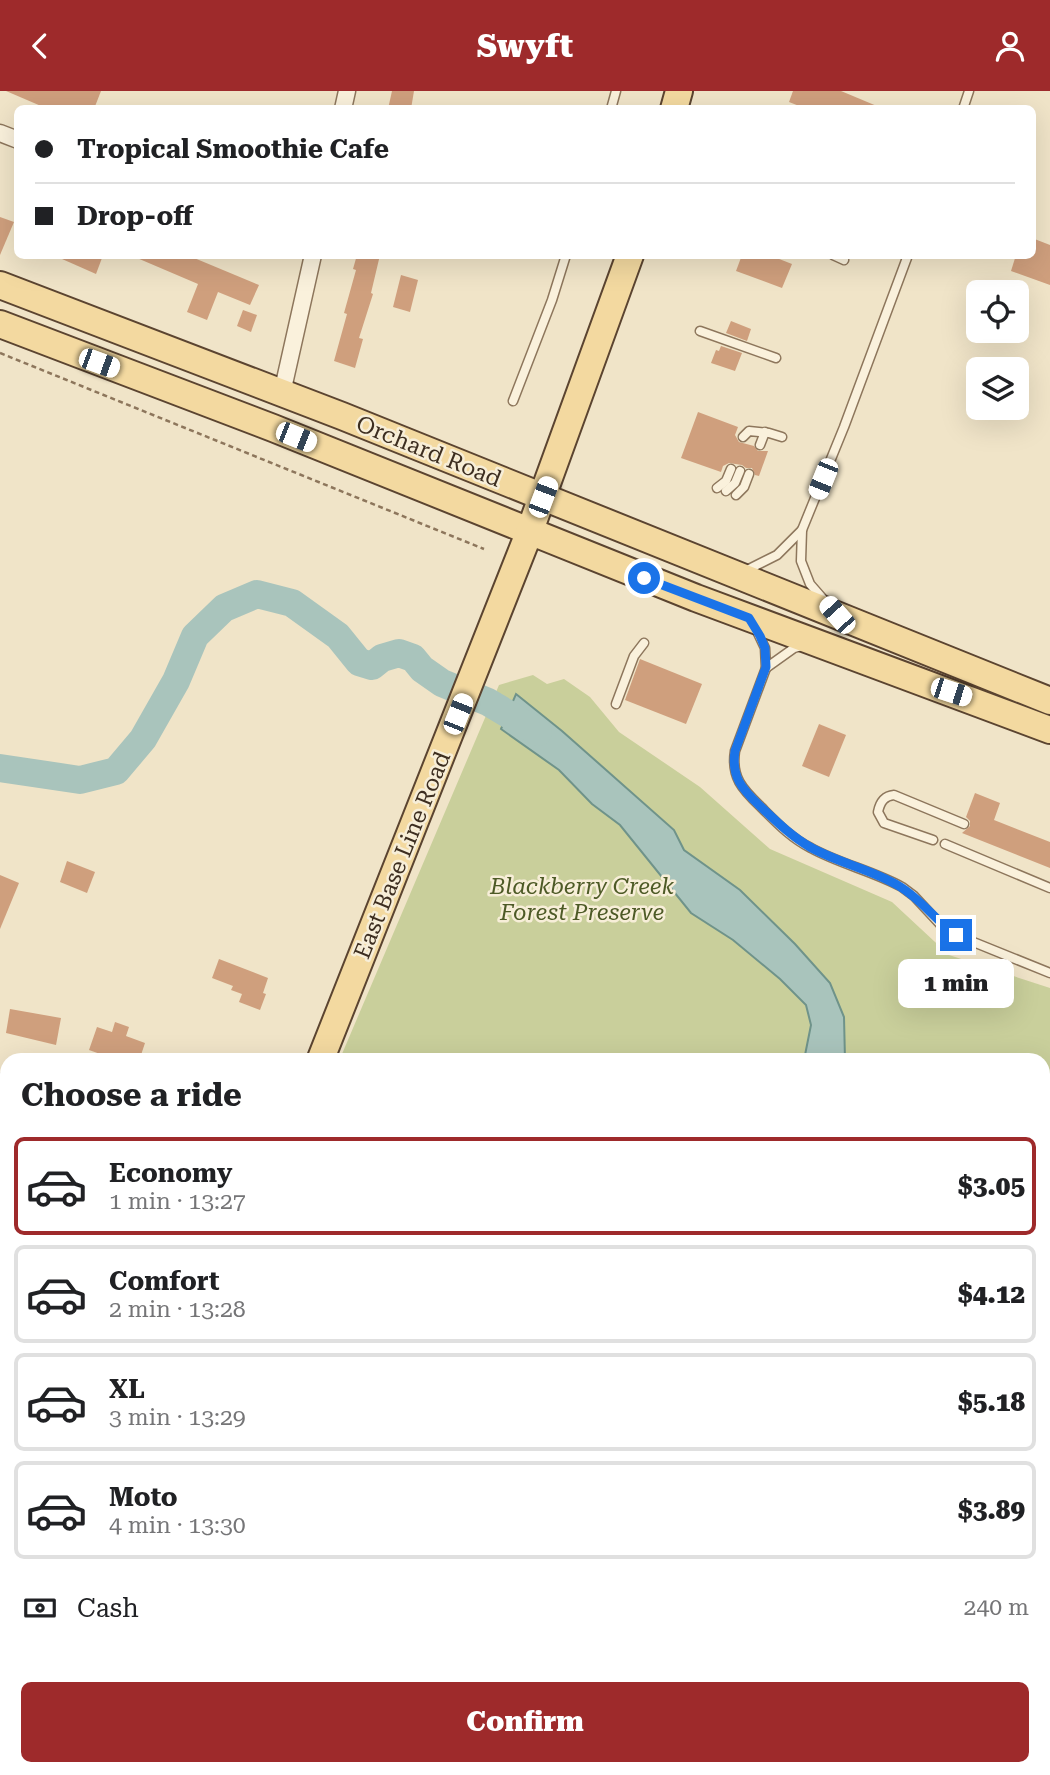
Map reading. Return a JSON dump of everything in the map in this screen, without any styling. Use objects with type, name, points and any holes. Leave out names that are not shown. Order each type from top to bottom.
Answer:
[{"type":"main road","name":"East Base Line Road","points":[[323,1053],[543,497],[629,259]]},
{"type":"main road","name":"Orchard Road","points":[[0,285],[282,393],[1050,701]]},
{"type":"main road","name":"Orchard Road","points":[[0,324],[273,428],[529,533],[1050,730]]},
{"type":"street","points":[[282,393],[310,259]]},
{"type":"lane","points":[[513,401],[565,259]]},
{"type":"lane","points":[[837,615],[810,584],[801,561],[802,530],[844,427],[907,259]]},
{"type":"lane","points":[[700,331],[776,358]]},
{"type":"lane","points":[[747,439],[749,431],[782,437]]},
{"type":"lane","points":[[760,445],[761,432]]},
{"type":"lane","points":[[721,489],[726,481],[740,471],[744,487],[736,495]]},
{"type":"lane","points":[[737,575],[777,555],[802,530]]},
{"type":"lane","points":[[749,618],[765,648],[766,667],[735,751],[733,764],[741,788],[788,833],[812,849],[902,887],[956,935],[1050,972]]},
{"type":"lane","points":[[616,704],[634,656],[644,643]]},
{"type":"lane","points":[[766,667],[794,648],[822,645]]},
{"type":"lane","points":[[933,840],[884,823],[878,812],[883,799],[894,795],[964,824]]},
{"type":"lane","points":[[945,844],[1050,888]]},
{"type":"path","points":[[0,353],[484,549]]},
{"type":"green space","name":"Blackberry Creek Forest Preserve","points":[[533,675],[547,684],[564,679],[590,697],[619,732],[700,787],[770,849],[892,902],[949,955],[1050,988],[1050,1053],[342,1053],[499,685]]},
{"type":"water","points":[[516,694],[674,830],[684,850],[740,890],[830,983],[844,1017],[845,1053],[805,1053],[811,1025],[806,1005],[780,979],[733,940],[691,913],[620,825],[592,804],[559,770],[501,729]]},
{"type":"building","points":[[6,91],[101,91],[96,105],[39,105]]},
{"type":"building","points":[[392,91],[414,91],[412,105],[389,105]]},
{"type":"building","points":[[793,91],[841,91],[874,105],[797,105],[789,102]]},
{"type":"building","points":[[0,217],[14,222],[0,255]]},
{"type":"building","points":[[1036,240],[1050,245],[1050,285],[1011,271],[1015,259],[1036,259]]},
{"type":"building","points":[[62,259],[102,259],[96,274]]},
{"type":"building","points":[[139,259],[197,259],[259,285],[250,305],[218,292],[207,320],[187,312],[198,284]]},
{"type":"building","points":[[356,259],[379,259],[371,293],[373,294],[359,338],[363,339],[355,368],[334,361],[347,314],[344,313],[356,270],[353,269]]},
{"type":"building","points":[[740,259],[779,259],[792,264],[782,288],[736,271]]},
{"type":"building","points":[[401,275],[418,280],[410,312],[393,307]]},
{"type":"building","points":[[243,310],[257,315],[251,332],[237,326]]},
{"type":"building","points":[[731,321],[751,329],[747,341],[726,333]]},
{"type":"building","points":[[721,346],[742,353],[735,371],[711,363],[716,350],[719,351]]},
{"type":"building","points":[[698,412],[738,427],[735,435],[739,442],[754,446],[758,451],[768,451],[759,476],[755,475],[752,468],[742,465],[729,463],[723,466],[721,472],[681,458]]},
{"type":"building","points":[[640,659],[702,684],[686,724],[625,700]]},
{"type":"building","points":[[819,724],[846,735],[829,777],[802,766]]},
{"type":"building","points":[[975,793],[1000,803],[994,820],[1050,842],[1050,868],[962,833],[970,826],[966,817]]},
{"type":"building","points":[[67,861],[95,872],[87,893],[60,882]]},
{"type":"building","points":[[0,875],[19,883],[0,929]]},
{"type":"building","points":[[219,959],[268,978],[260,1010],[239,1002],[242,994],[231,990],[233,986],[212,978]]},
{"type":"building","points":[[10,1009],[61,1018],[56,1045],[6,1033]]},
{"type":"building","points":[[115,1022],[129,1027],[126,1036],[145,1043],[142,1053],[97,1053],[89,1050],[97,1027],[112,1032]]},
{"type":"waterway","points":[[0,768],[80,780],[116,771],[143,739],[176,681],[195,636],[224,608],[257,594],[292,603],[338,636],[359,662],[372,666],[382,658],[399,653],[413,658],[422,669],[442,683],[488,702],[538,732]]},
{"type":"route","points":[[644,578],[749,618],[760,636],[765,648],[766,667],[735,751],[733,764],[741,788],[788,833],[812,849],[902,887],[956,935]]}]
